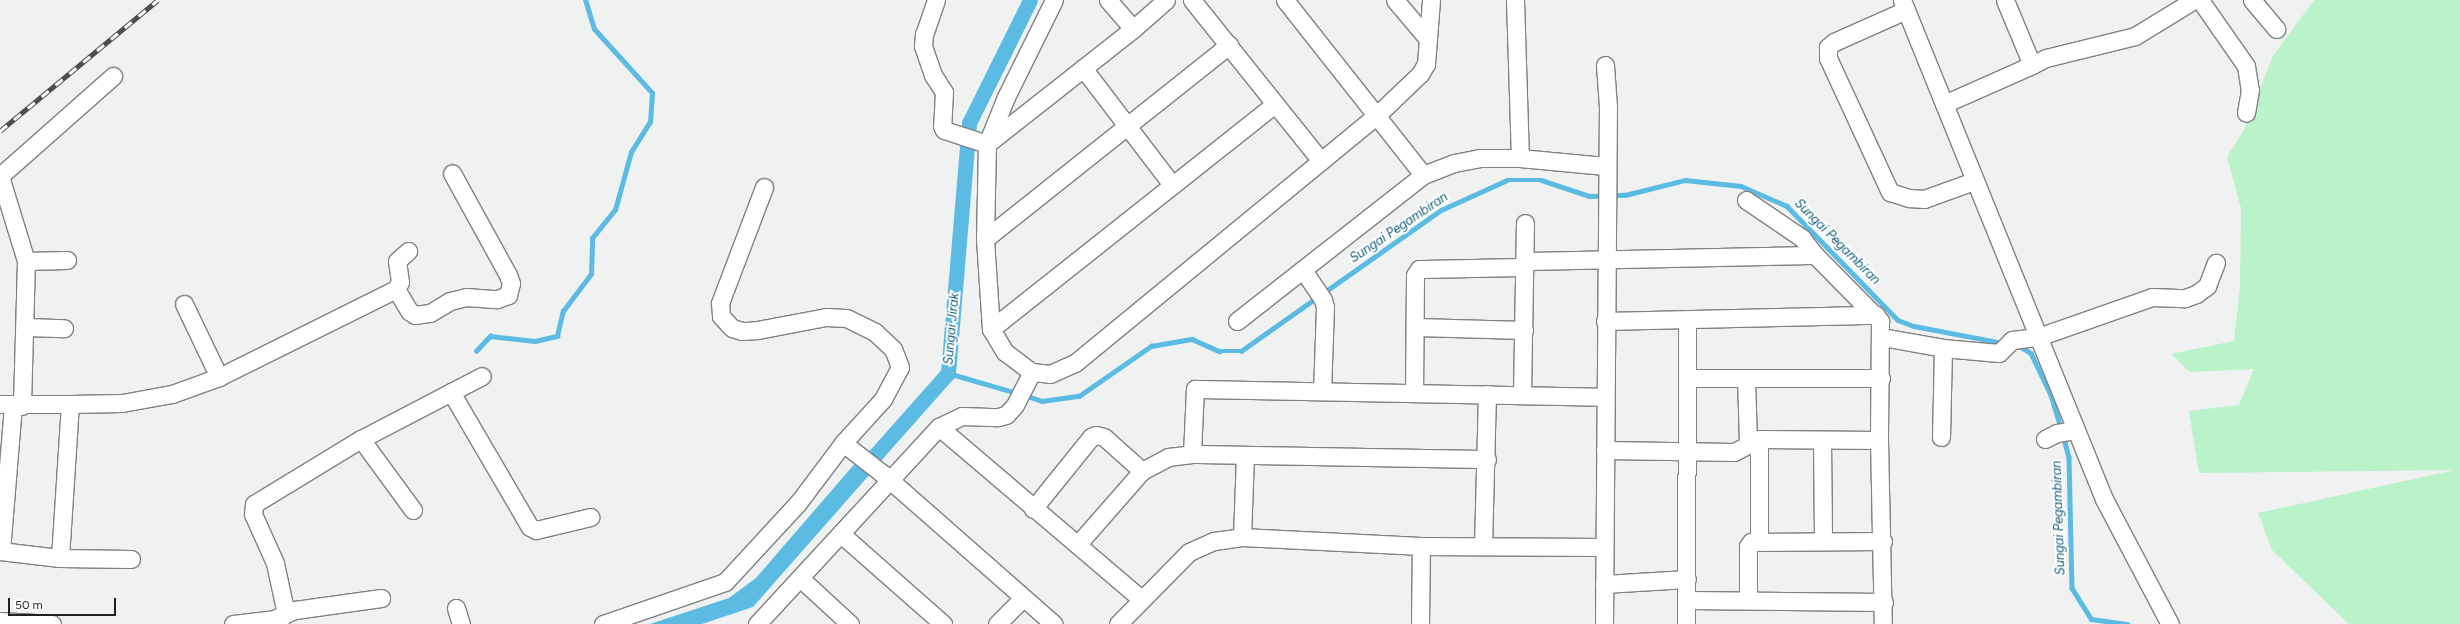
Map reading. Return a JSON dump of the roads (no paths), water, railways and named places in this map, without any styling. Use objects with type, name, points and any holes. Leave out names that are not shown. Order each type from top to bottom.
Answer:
[{"type":"street","points":[[936,0],[924,34],[923,46],[933,75],[944,92],[941,121],[944,130],[982,143]]},
{"type":"street","points":[[1054,0],[982,143],[991,329],[1005,352],[1030,376],[1050,374],[1075,363],[1320,160],[1376,116],[1420,74],[1426,64],[1431,0]]},
{"type":"street","points":[[1108,0],[1133,29]]},
{"type":"street","points":[[982,143],[1133,29],[1166,0]]},
{"type":"street","points":[[1192,0],[1320,160]]},
{"type":"street","points":[[1285,0],[1423,174]]},
{"type":"street","points":[[1395,0],[1428,40]]},
{"type":"street","points":[[1516,0],[1520,158]]},
{"type":"street","points":[[2005,0],[2032,66]]},
{"type":"street","points":[[1944,104],[2032,66],[2046,58],[2135,36],[2194,0]]},
{"type":"street","points":[[2200,0],[2246,66],[2250,90],[2246,113]]},
{"type":"street","points":[[2252,0],[2276,28]]},
{"type":"street","points":[[1974,181],[1924,199],[1909,198],[1890,192],[1828,58],[1828,47],[1834,42],[1904,5],[2038,336],[2061,433],[2104,499],[2170,624]]},
{"type":"street","points":[[986,239],[1229,45]]},
{"type":"street","points":[[1604,624],[1606,260],[1605,168],[1608,107],[1605,64]]},
{"type":"street","points":[[1082,68],[1129,126],[1172,185]]},
{"type":"street","points":[[113,76],[0,176],[26,261],[26,328],[12,405],[0,552],[60,558],[131,559]]},
{"type":"street","points":[[991,329],[1275,104]]},
{"type":"street","points":[[1237,322],[1308,276],[1423,174],[1454,163],[1480,158],[1520,158],[1605,168]]},
{"type":"street","points":[[396,289],[409,312],[415,315],[430,313],[450,301],[466,297],[498,299],[508,296],[511,283],[508,275],[452,173]]},
{"type":"street","points":[[603,624],[725,582],[798,503],[843,443],[883,399],[894,381],[900,367],[894,349],[875,332],[846,318],[826,317],[742,331],[732,328],[720,312],[720,303],[764,187]]},
{"type":"street","points":[[1746,200],[1802,238],[1815,255],[1880,320],[1882,336],[1879,440],[1883,541],[1883,624]]},
{"type":"street","points":[[1522,394],[1525,223]]},
{"type":"street","points":[[12,405],[122,403],[172,394],[219,377],[396,289],[400,282],[397,261],[408,251]]},
{"type":"street","points":[[1414,393],[1416,326],[1415,275],[1420,269],[1606,260],[1815,255]]},
{"type":"street","points":[[26,261],[67,260]]},
{"type":"street","points":[[1882,336],[1943,348],[1999,352],[2012,340],[2038,336],[2152,297],[2185,298],[2196,294],[2207,286],[2216,263]]},
{"type":"street","points":[[1308,276],[1323,300],[1325,317],[1322,391]]},
{"type":"street","points":[[184,304],[219,377]]},
{"type":"street","points":[[1605,322],[1876,315]]},
{"type":"street","points":[[1686,624],[1688,600],[1688,449],[1686,378],[1687,320]]},
{"type":"street","points":[[1416,326],[1524,330]]},
{"type":"street","points":[[26,328],[64,328]]},
{"type":"street","points":[[1941,437],[1943,348]]},
{"type":"street","points":[[281,619],[275,563],[253,514],[254,504],[361,439],[482,376]]},
{"type":"street","points":[[757,624],[841,534],[887,478],[939,427],[962,416],[998,417],[1006,415],[1015,406],[1030,376]]},
{"type":"street","points":[[1686,378],[1881,378]]},
{"type":"street","points":[[1746,378],[1753,441],[1759,540]]},
{"type":"street","points":[[1192,454],[1195,389],[1522,394],[1605,397]]},
{"type":"street","points":[[451,392],[530,527],[536,530],[590,517]]},
{"type":"street","points":[[1483,546],[1487,459],[1487,394]]},
{"type":"street","points":[[60,558],[70,404]]},
{"type":"street","points":[[939,427],[1033,509],[1078,544],[1141,599]]},
{"type":"street","points":[[1033,509],[1091,437],[1096,435],[1104,437],[1142,471]]},
{"type":"street","points":[[361,439],[413,510]]},
{"type":"street","points":[[1605,450],[1688,449],[1734,452],[1742,450],[1753,441],[1879,440]]},
{"type":"street","points":[[1822,441],[1823,541]]},
{"type":"street","points":[[843,443],[887,478],[1054,624]]},
{"type":"street","points":[[1078,544],[1142,471],[1168,458],[1192,454],[1487,459]]},
{"type":"street","points":[[1242,537],[1245,456]]},
{"type":"street","points":[[841,534],[944,624]]},
{"type":"street","points":[[1118,624],[1189,552],[1214,540],[1242,537],[1421,546],[1604,547]]},
{"type":"street","points":[[1748,600],[1748,546],[1751,542],[1759,540],[1883,541]]},
{"type":"street","points":[[1420,624],[1421,546]]},
{"type":"street","points":[[800,578],[850,624]]},
{"type":"street","points":[[1604,584],[1688,579]]},
{"type":"street","points":[[233,624],[281,619],[295,610],[381,598]]},
{"type":"street","points":[[997,624],[1023,598]]},
{"type":"street","points":[[1688,600],[1884,602]]},
{"type":"street","points":[[456,608],[461,624]]},
{"type":"street","points":[[0,621],[52,624]]},
{"type":"water","points":[[864,453],[878,465],[753,607],[702,624],[650,624],[729,598],[756,578]]},
{"type":"waterway","points":[[476,351],[490,336],[535,341],[557,336],[563,311],[591,274],[592,238],[615,210],[631,152],[650,122],[652,93],[594,29],[585,0]]},
{"type":"waterway","name":"Sungai Jirak","points":[[861,471],[948,373],[969,123],[1030,0]]},
{"type":"waterway","name":"Sungai Pegambiran","points":[[1024,395],[1042,401],[1079,396],[1151,346],[1192,339],[1219,351],[1241,351],[1441,210],[1507,180],[1541,180],[1589,196],[1625,195],[1685,180],[1741,186],[1787,206],[1898,320],[1914,326],[2003,343]]},
{"type":"waterway","name":"Sungai Pegambiran","points":[[2018,345],[2031,353],[2051,395],[2061,428]]},
{"type":"waterway","name":"Sungai Pegambiran","points":[[948,373],[1017,393]]},
{"type":"waterway","name":"Sungai Pegambiran","points":[[2063,435],[2069,457],[2072,588],[2091,619],[2128,624]]},
{"type":"railway","points":[[0,131],[158,0]]}]
